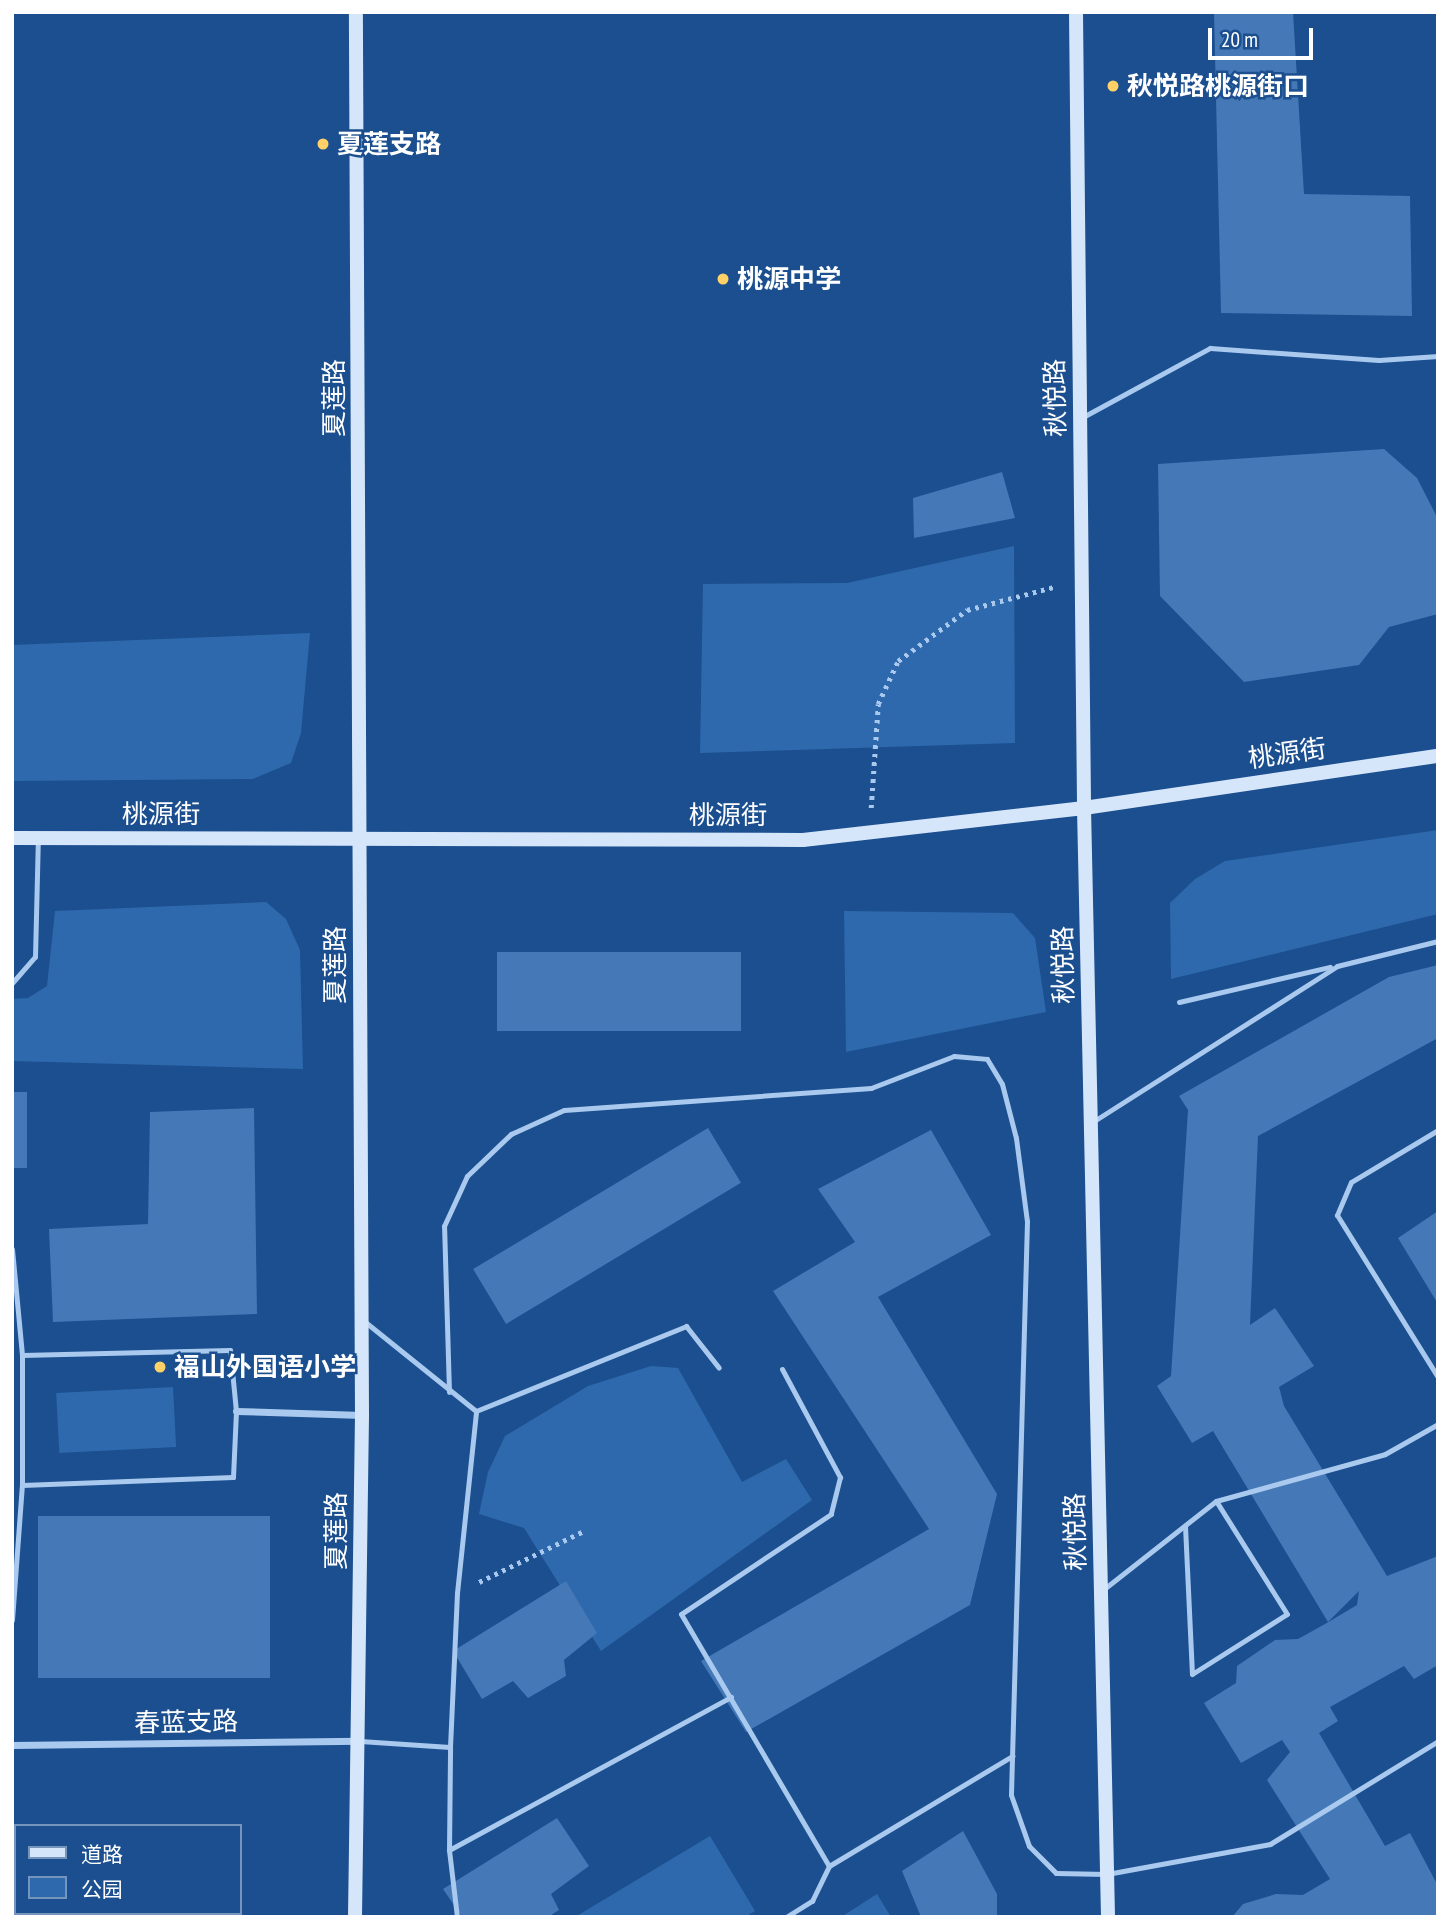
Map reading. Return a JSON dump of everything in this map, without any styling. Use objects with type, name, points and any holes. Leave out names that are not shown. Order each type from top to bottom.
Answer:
[{"type":"street","name":"夏莲路","points":[[355,1917],[360,1741],[362,1415],[356,12]]},
{"type":"street","name":"秋悦路","points":[[1076,12],[1084,808],[1108,1917]]},
{"type":"street","name":"桃源街","points":[[12,838],[803,840],[1084,808],[1438,756]]},
{"type":"street","points":[[236,1411],[362,1415]]},
{"type":"street","name":"春蓝支路","points":[[12,1745],[360,1741]]},
{"type":"lane","points":[[1080,418],[1210,348],[1379,360],[1438,356]]},
{"type":"lane","points":[[12,983],[35,957],[38,838]]},
{"type":"lane","points":[[1179,1002],[1438,941]]},
{"type":"lane","points":[[1091,1123],[1337,966]]},
{"type":"lane","points":[[449,1392],[444,1226],[467,1176],[511,1135],[564,1110],[872,1088],[954,1056],[987,1059],[1002,1084],[1016,1138],[1027,1221],[1011,1794],[1029,1846],[1056,1873],[1107,1874],[1270,1844],[1438,1741]]},
{"type":"lane","points":[[1438,1130],[1351,1182],[1337,1214],[1438,1377]]},
{"type":"lane","points":[[12,1249],[22,1355],[22,1485],[12,1620]]},
{"type":"lane","points":[[360,1318],[476,1411]]},
{"type":"lane","points":[[476,1411],[686,1326],[719,1368]]},
{"type":"lane","points":[[22,1355],[230,1350],[236,1411],[233,1478],[22,1485]]},
{"type":"lane","points":[[782,1370],[840,1477],[831,1514],[681,1614],[829,1866]]},
{"type":"lane","points":[[457,1917],[449,1850],[450,1747],[457,1593],[476,1411]]},
{"type":"lane","points":[[1101,1592],[1216,1502],[1385,1454],[1438,1424]]},
{"type":"lane","points":[[1185,1526],[1192,1674],[1287,1614],[1216,1502]]},
{"type":"lane","points":[[449,1850],[731,1697]]},
{"type":"lane","points":[[360,1741],[450,1747]]},
{"type":"lane","points":[[786,1917],[812,1901],[829,1866],[1012,1756]]},
{"type":"path","points":[[869,832],[878,704],[898,661],[967,610],[1082,580]]},
{"type":"path","points":[[457,1593],[584,1531]]},
{"type":"green space","points":[[1014,546],[1015,743],[700,753],[703,584],[847,583]]},
{"type":"green space","points":[[310,633],[301,733],[291,763],[253,779],[12,781],[12,645]]},
{"type":"green space","points":[[1438,830],[1438,914],[1171,979],[1170,903],[1195,879],[1225,861]]},
{"type":"green space","points":[[266,902],[286,919],[300,950],[303,1069],[12,1061],[12,999],[28,998],[47,986],[55,911]]},
{"type":"green space","points":[[844,911],[1013,913],[1035,938],[1046,1012],[846,1052]]},
{"type":"green space","points":[[651,1366],[678,1368],[742,1482],[786,1459],[812,1500],[601,1651],[524,1528],[479,1514],[488,1472],[505,1436],[588,1386]]},
{"type":"green space","points":[[173,1387],[176,1447],[59,1453],[56,1393]]},
{"type":"green space","points":[[710,1836],[755,1911],[745,1917],[575,1917]]},
{"type":"green space","points":[[877,1894],[891,1917],[841,1917]]},
{"type":"building","points":[[1214,12],[1293,12],[1304,194],[1410,196],[1412,316],[1221,313]]},
{"type":"building","points":[[1384,449],[1417,478],[1438,519],[1438,614],[1389,627],[1359,665],[1244,682],[1160,596],[1158,464]]},
{"type":"building","points":[[1002,472],[1015,518],[914,538],[913,498]]},
{"type":"building","points":[[497,952],[741,952],[741,1031],[497,1031]]},
{"type":"building","points":[[1438,965],[1438,1038],[1258,1136],[1250,1325],[1275,1308],[1314,1366],[1279,1387],[1284,1406],[1387,1576],[1438,1556],[1438,1665],[1414,1679],[1404,1666],[1330,1707],[1338,1721],[1319,1733],[1385,1846],[1410,1833],[1438,1886],[1438,1917],[1232,1917],[1243,1904],[1276,1894],[1303,1895],[1330,1879],[1267,1780],[1290,1752],[1282,1740],[1241,1763],[1204,1703],[1236,1683],[1237,1666],[1275,1640],[1298,1639],[1325,1624],[1357,1605],[1359,1591],[1328,1622],[1213,1431],[1192,1443],[1157,1386],[1171,1376],[1188,1110],[1179,1096],[1389,977]]},
{"type":"building","points":[[12,1092],[27,1092],[27,1168],[12,1168]]},
{"type":"building","points":[[254,1108],[257,1314],[53,1322],[49,1229],[148,1224],[150,1112]]},
{"type":"building","points":[[708,1128],[741,1183],[506,1324],[473,1269]]},
{"type":"building","points":[[931,1130],[991,1235],[878,1297],[997,1494],[970,1605],[746,1732],[701,1661],[929,1529],[773,1291],[855,1242],[818,1189]]},
{"type":"building","points":[[1438,1211],[1438,1304],[1398,1238]]},
{"type":"building","points":[[38,1516],[270,1516],[270,1678],[38,1678]]},
{"type":"building","points":[[566,1581],[597,1633],[564,1660],[566,1676],[528,1698],[513,1681],[482,1699],[453,1651]]},
{"type":"building","points":[[557,1818],[589,1866],[551,1894],[559,1910],[548,1917],[462,1917],[443,1889]]},
{"type":"building","points":[[963,1831],[997,1894],[997,1917],[921,1917],[902,1871]]},
{"type":"place","name":"秋悦路桃源街口","points":[[1113,86]]},
{"type":"place","name":"夏莲支路","points":[[323,144]]},
{"type":"place","name":"桃源中学","points":[[723,279]]},
{"type":"place","name":"福山外国语小学","points":[[160,1367]]}]
